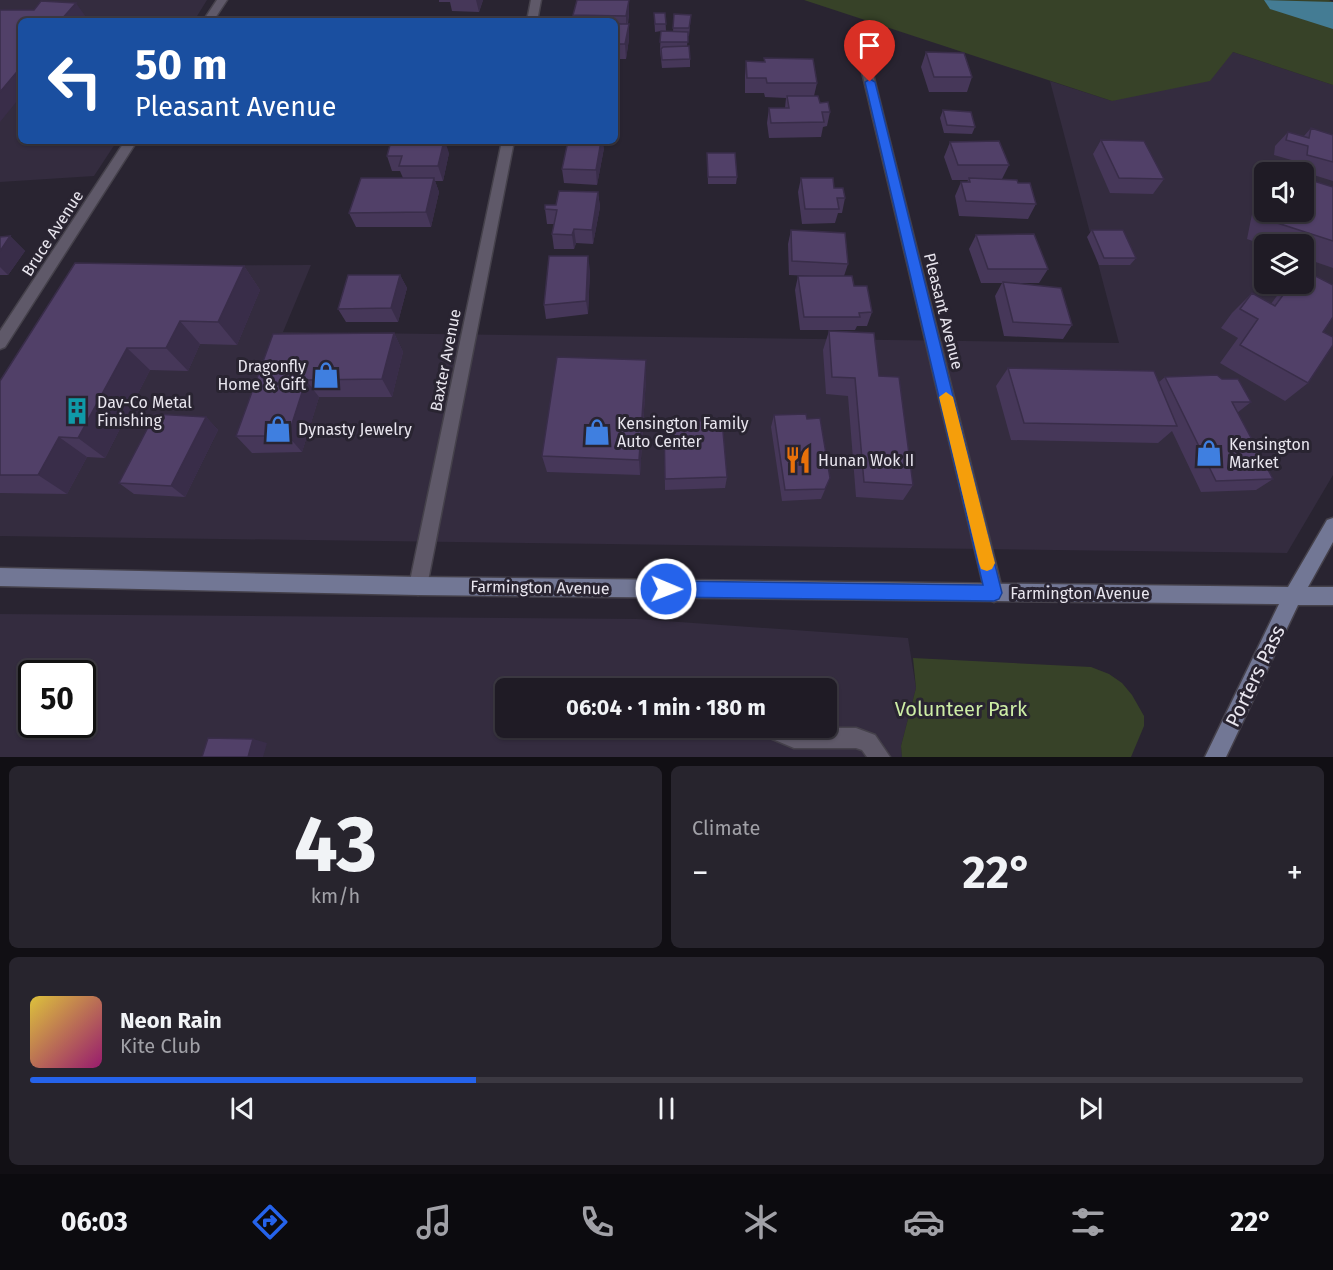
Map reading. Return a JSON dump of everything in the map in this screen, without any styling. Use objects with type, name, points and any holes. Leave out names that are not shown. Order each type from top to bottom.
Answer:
[{"type":"main road","name":"Porters Pass","points":[[1215,757],[1260,669],[1293,595],[1333,526]]},
{"type":"main road","name":"Farmington Avenue","points":[[0,577],[418,586],[1333,596]]},
{"type":"street","points":[[210,18],[222,0]]},
{"type":"street","points":[[533,18],[536,0]]},
{"type":"street","name":"Pleasant Avenue","points":[[859,38],[994,593]]},
{"type":"street","name":"Bruce Avenue","points":[[0,343],[129,144]]},
{"type":"street","name":"Baxter Avenue","points":[[418,586],[507,144]]},
{"type":"street","points":[[837,738],[856,738],[868,742],[880,757]]},
{"type":"shaded area","points":[[0,0],[207,0],[196,18],[18,18],[18,144],[115,144],[94,176],[0,182]]},
{"type":"shaded area","points":[[1233,52],[1333,85],[1333,475],[1287,553],[0,536],[0,384],[77,266],[311,265],[283,332],[1119,343],[1050,81],[1112,101]]},
{"type":"shaded area","points":[[0,614],[637,619],[908,638],[916,688],[901,746],[902,757],[0,757]]},
{"type":"green space","points":[[804,0],[1329,0],[1333,2],[1333,85],[1233,52],[1210,81],[1112,101]]},
{"type":"green space","name":"Volunteer Park","points":[[913,658],[1091,667],[1109,674],[1122,683],[1144,716],[1144,726],[1131,757],[902,757],[901,746],[916,688]]},
{"type":"building","points":[[577,0],[629,0],[626,16],[573,15]]},
{"type":"building","points":[[41,1],[76,3],[63,18],[18,18],[18,71],[0,92],[0,10],[34,10]]},
{"type":"building","points":[[654,13],[665,13],[666,24],[655,24]]},
{"type":"building","points":[[674,14],[691,15],[689,28],[673,28]]},
{"type":"building","points":[[618,24],[629,24],[625,44],[618,44]]},
{"type":"building","points":[[661,31],[688,32],[688,42],[660,42]]},
{"type":"building","points":[[689,46],[690,59],[662,60],[661,49],[663,47]]},
{"type":"building","points":[[926,52],[964,53],[972,77],[934,77]]},
{"type":"building","points":[[764,58],[813,59],[817,83],[767,83],[766,78],[747,78],[746,61],[765,62]]},
{"type":"building","points":[[787,96],[818,96],[820,103],[828,102],[830,112],[822,112],[824,122],[771,123],[769,108],[789,108]]},
{"type":"building","points":[[943,110],[971,112],[975,127],[947,125]]},
{"type":"building","points":[[1311,128],[1333,135],[1333,162],[1307,155],[1308,146],[1286,140],[1288,132],[1309,138]]},
{"type":"building","points":[[1101,140],[1144,141],[1164,179],[1119,178]]},
{"type":"building","points":[[999,141],[1009,165],[958,165],[950,142]]},
{"type":"building","points":[[390,144],[443,144],[438,166],[399,166],[402,156],[387,156]]},
{"type":"building","points":[[567,144],[600,144],[596,170],[562,169]]},
{"type":"building","points":[[707,153],[735,153],[737,177],[708,177]]},
{"type":"building","points":[[361,178],[434,178],[426,212],[349,213]]},
{"type":"building","points":[[801,178],[833,178],[834,188],[843,188],[845,198],[837,198],[839,209],[805,209]]},
{"type":"building","points":[[969,178],[1017,180],[1018,183],[1030,183],[1036,204],[966,201],[961,182],[970,182]]},
{"type":"building","points":[[1314,181],[1333,187],[1333,241],[1274,222],[1314,222]]},
{"type":"building","points":[[559,191],[598,192],[592,230],[574,229],[572,235],[552,234],[557,210],[545,209],[545,205],[556,205]]},
{"type":"building","points":[[791,230],[845,233],[848,264],[792,261]]},
{"type":"building","points":[[1092,230],[1123,230],[1136,258],[1104,258]]},
{"type":"building","points":[[1034,234],[1048,269],[988,269],[976,235]]},
{"type":"building","points":[[10,236],[0,251],[0,237]]},
{"type":"building","points":[[549,256],[588,256],[586,301],[544,305]]},
{"type":"building","name":"Dav-Co Metal Finishing","points":[[75,263],[244,266],[218,322],[180,321],[166,348],[127,348],[78,438],[59,437],[38,475],[0,475],[0,381]]},
{"type":"building","points":[[348,275],[400,275],[391,308],[338,309]]},
{"type":"building","points":[[1314,275],[1333,285],[1333,317],[1323,332],[1333,337],[1333,345],[1308,383],[1240,345],[1258,319],[1240,309],[1252,293],[1275,306],[1284,294],[1314,294]]},
{"type":"building","points":[[798,276],[852,276],[854,286],[867,286],[872,312],[859,313],[860,317],[804,317]]},
{"type":"building","points":[[1003,282],[1061,288],[1072,325],[1013,322]]},
{"type":"building","points":[[829,331],[874,333],[879,376],[899,377],[913,485],[864,482],[855,378],[832,377]]},
{"type":"building","points":[[394,333],[382,379],[306,380],[288,436],[236,436],[273,334]]},
{"type":"building","points":[[557,357],[646,360],[639,460],[542,456]]},
{"type":"building","points":[[1008,368],[1154,371],[1177,426],[1024,423]]},
{"type":"building","points":[[1217,375],[1222,379],[1238,379],[1251,402],[1232,402],[1273,479],[1216,481],[1165,377]]},
{"type":"building","points":[[155,414],[206,417],[171,486],[119,483]]},
{"type":"building","name":"Hunan Wok II","points":[[806,414],[807,419],[820,418],[830,478],[825,489],[785,490],[774,415]]},
{"type":"building","points":[[722,420],[727,477],[665,479],[664,422]]},
{"type":"building","points":[[208,738],[253,739],[248,757],[202,757]]},
{"type":"waterway","points":[[1285,0],[1333,16]]},
{"type":"slow traffic","points":[[946,397],[987,563]]},
{"type":"place","name":"Dragonfly Home & Gift","points":[[326,375]]},
{"type":"place","name":"Dav-Co Metal Finishing","points":[[77,411]]},
{"type":"place","name":"Dynasty Jewelry","points":[[278,429]]},
{"type":"place","name":"Kensington Family Auto Center","points":[[597,432]]},
{"type":"place","name":"Kensington Market","points":[[1209,453]]},
{"type":"place","name":"Hunan Wok II","points":[[798,460]]},
{"type":"route","points":[[666,589],[994,593],[870,82]]}]
